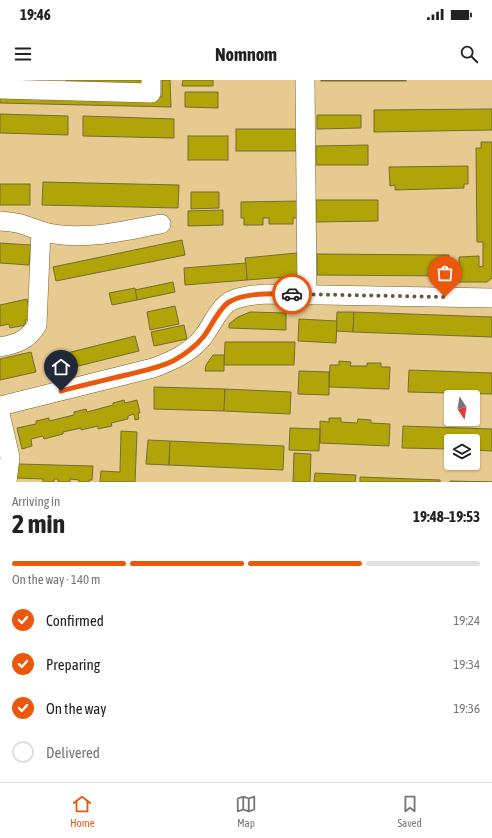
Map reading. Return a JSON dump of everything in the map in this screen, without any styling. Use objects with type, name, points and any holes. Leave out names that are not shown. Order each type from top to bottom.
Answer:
[{"type":"street","points":[[0,89],[56,85],[151,93],[151,80]]},
{"type":"street","points":[[305,80],[307,294]]},
{"type":"street","points":[[0,221],[23,224],[54,234],[74,236],[100,234],[161,224]]},
{"type":"street","points":[[0,347],[22,341],[38,325],[41,231]]},
{"type":"street","points":[[0,406],[153,368],[172,361],[185,353],[202,338],[228,302],[251,295],[307,294],[492,298]]},
{"type":"street","points":[[0,414],[10,457],[7,482]]},
{"type":"building","points":[[66,80],[146,80],[146,91],[66,88]]},
{"type":"building","points":[[162,80],[170,80],[171,107],[0,103],[0,92],[162,97]]},
{"type":"building","points":[[183,80],[213,80],[213,86],[182,86]]},
{"type":"building","points":[[406,80],[406,81],[321,81]]},
{"type":"building","points":[[185,92],[218,92],[218,108],[185,107]]},
{"type":"building","points":[[492,109],[492,130],[374,132],[374,110]]},
{"type":"building","points":[[0,114],[68,116],[68,135],[0,133]]},
{"type":"building","points":[[317,115],[361,115],[361,128],[317,129]]},
{"type":"building","points":[[83,116],[174,119],[174,138],[83,136]]},
{"type":"building","points":[[236,129],[301,129],[301,151],[236,151]]},
{"type":"building","points":[[188,136],[228,136],[228,160],[188,160]]},
{"type":"building","points":[[481,142],[492,142],[492,278],[487,282],[456,282],[455,267],[459,267],[459,257],[479,256],[479,267],[483,266],[483,242],[477,242],[476,148],[481,148]]},
{"type":"building","points":[[368,145],[368,165],[316,165],[316,146]]},
{"type":"building","points":[[468,166],[468,184],[464,184],[464,188],[395,190],[395,185],[390,186],[389,167]]},
{"type":"building","points":[[43,182],[179,185],[178,208],[42,205]]},
{"type":"building","points":[[0,184],[30,184],[30,205],[0,205]]},
{"type":"building","points":[[191,192],[219,192],[219,208],[191,209]]},
{"type":"building","points":[[316,200],[378,200],[378,221],[316,222]]},
{"type":"building","points":[[300,201],[300,218],[293,218],[293,224],[269,224],[269,218],[263,218],[263,225],[244,225],[244,218],[241,218],[241,202]]},
{"type":"building","points":[[223,210],[223,225],[188,226],[188,211]]},
{"type":"building","points":[[182,240],[185,255],[56,281],[53,267]]},
{"type":"building","points":[[0,243],[31,245],[29,265],[0,263]]},
{"type":"building","points":[[297,253],[299,276],[247,280],[245,258]]},
{"type":"building","points":[[317,254],[449,255],[449,276],[317,275]]},
{"type":"building","points":[[246,263],[247,280],[185,285],[184,268]]},
{"type":"building","points":[[173,282],[175,292],[137,300],[135,290]]},
{"type":"building","points":[[135,288],[137,300],[112,305],[109,293]]},
{"type":"building","points":[[27,299],[31,319],[25,320],[26,325],[10,328],[9,324],[0,326],[0,305]]},
{"type":"building","points":[[175,306],[179,324],[150,330],[147,312]]},
{"type":"building","points":[[250,312],[286,313],[286,330],[229,328],[229,324],[238,317]]},
{"type":"building","points":[[337,312],[354,312],[353,332],[336,331]]},
{"type":"building","points":[[354,312],[492,317],[492,337],[353,332]]},
{"type":"building","points":[[299,319],[337,321],[336,343],[298,341]]},
{"type":"building","points":[[184,325],[187,339],[154,346],[151,332]]},
{"type":"building","points":[[135,336],[139,351],[50,373],[47,358]]},
{"type":"building","points":[[225,342],[295,342],[294,365],[224,365]]},
{"type":"building","points":[[31,352],[36,372],[0,380],[0,359]]},
{"type":"building","points":[[213,355],[224,355],[224,371],[205,371],[206,365]]},
{"type":"building","points":[[339,361],[351,362],[350,366],[367,366],[367,363],[381,363],[381,367],[390,367],[389,389],[329,387],[330,365],[339,365]]},
{"type":"building","points":[[409,370],[492,373],[492,394],[480,394],[480,390],[444,390],[444,393],[408,392]]},
{"type":"building","points":[[299,371],[329,372],[329,395],[298,394]]},
{"type":"building","points":[[154,387],[225,389],[224,411],[154,409]]},
{"type":"building","points":[[225,389],[291,392],[290,414],[224,411]]},
{"type":"building","points":[[124,400],[125,403],[137,400],[140,413],[138,413],[139,419],[135,420],[134,414],[128,416],[128,419],[111,423],[112,426],[98,429],[98,426],[81,430],[81,428],[63,432],[63,434],[44,439],[43,436],[31,439],[32,446],[22,449],[17,428],[36,424],[36,421],[49,418],[49,421],[74,415],[74,412],[86,409],[87,412],[113,405],[113,403]]},
{"type":"building","points":[[329,418],[341,418],[341,422],[357,423],[358,419],[371,420],[371,423],[390,424],[389,446],[320,443],[320,421],[329,422]]},
{"type":"building","points":[[403,426],[492,429],[492,451],[480,450],[480,434],[444,434],[444,449],[402,448]]},
{"type":"building","points":[[290,428],[320,429],[319,451],[289,450]]},
{"type":"building","points":[[121,431],[137,432],[135,482],[100,482],[101,471],[120,472]]},
{"type":"building","points":[[148,440],[170,441],[169,465],[146,464]]},
{"type":"building","points":[[170,441],[284,446],[283,470],[169,465]]},
{"type":"building","points":[[294,453],[311,454],[310,482],[293,482]]},
{"type":"building","points":[[18,464],[93,466],[92,480],[89,480],[89,482],[79,482],[79,480],[70,479],[70,482],[58,482],[58,479],[54,479],[54,482],[43,482],[43,479],[17,478]]},
{"type":"building","points":[[315,473],[356,475],[355,482],[314,482]]},
{"type":"building","points":[[360,477],[440,480],[440,482],[360,482]]},
{"type":"building","points":[[450,481],[492,482],[450,482]]},
{"type":"way so far","points":[[292,294],[445,297]]},
{"type":"route","points":[[61,391],[153,368],[172,361],[185,353],[202,338],[228,302],[251,295],[292,294]]}]
